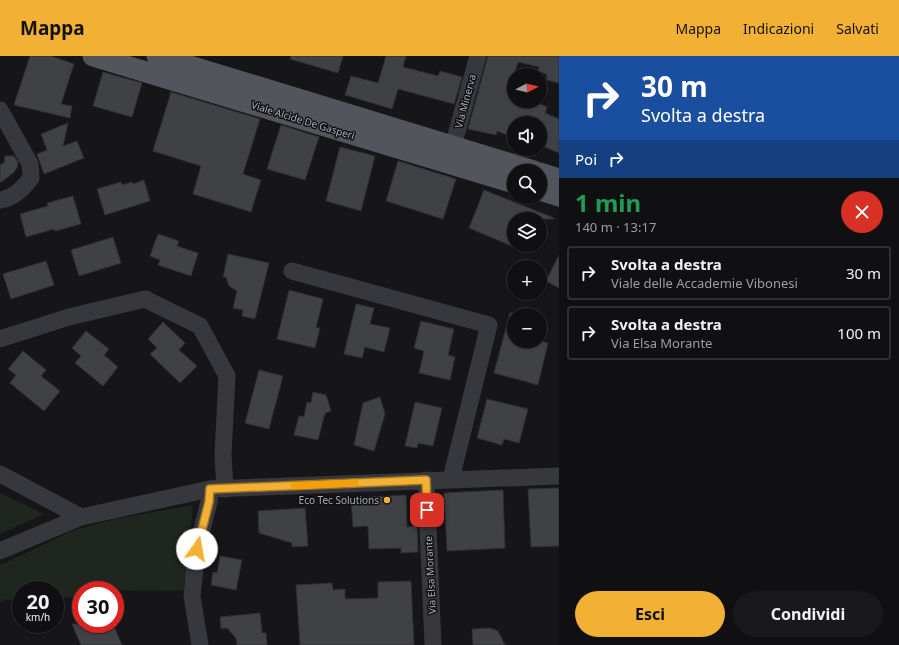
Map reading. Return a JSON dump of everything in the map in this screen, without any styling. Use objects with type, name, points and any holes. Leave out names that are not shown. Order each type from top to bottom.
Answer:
[{"type":"main road","name":"Viale Alcide De Gasperi","points":[[93,56],[507,181]]},
{"type":"main road","name":"Viale Alcide De Gasperi","points":[[157,56],[208,73],[511,164]]},
{"type":"main road","points":[[547,175],[559,179]]},
{"type":"main road","points":[[547,192],[559,196]]},
{"type":"street","name":"Via Minerva","points":[[453,146],[478,56]]},
{"type":"street","points":[[0,110],[30,164],[31,178],[23,190],[6,200],[0,200]]},
{"type":"street","points":[[292,271],[489,325],[451,479]]},
{"type":"street","points":[[0,339],[69,317],[145,299],[200,326],[228,376],[223,455],[217,489],[209,502],[197,549],[192,596],[200,645]]},
{"type":"street","points":[[0,474],[81,517]]},
{"type":"street","points":[[0,551],[81,517],[217,489],[559,476]]},
{"type":"street","name":"Via Elsa Morante","points":[[426,480],[433,645]]},
{"type":"shaded area","points":[[0,493],[44,514],[0,534]]},
{"type":"shaded area","points":[[193,505],[187,572],[183,591],[124,590],[124,581],[72,581],[72,597],[64,598],[64,581],[12,581],[12,600],[6,599],[0,602],[0,565],[72,531],[114,519]]},
{"type":"building","points":[[30,56],[51,56],[74,64],[61,104],[72,106],[70,118],[14,105]]},
{"type":"building","points":[[291,56],[343,56],[338,73],[290,59]]},
{"type":"building","points":[[386,56],[406,56],[403,67],[438,76],[440,71],[462,77],[454,104],[398,89],[392,109],[345,95],[351,76],[378,83]]},
{"type":"building","points":[[488,56],[559,56],[559,83],[547,80],[547,68],[539,68],[518,62],[516,68],[507,68],[507,108],[547,108],[545,113],[559,119],[559,153],[547,148],[547,116],[507,116],[507,135],[497,131],[496,135],[468,129]]},
{"type":"building","points":[[103,72],[142,83],[132,117],[93,106]]},
{"type":"building","points":[[171,92],[260,119],[243,174],[261,180],[251,212],[193,194],[201,166],[153,151]]},
{"type":"building","points":[[68,123],[63,146],[77,141],[84,158],[44,174],[37,154],[47,150],[41,134]]},
{"type":"building","points":[[281,125],[319,137],[305,180],[267,169]]},
{"type":"building","points":[[340,147],[375,156],[361,211],[326,201]]},
{"type":"building","points":[[5,156],[14,156],[18,162],[17,168],[0,183],[0,165],[4,163]]},
{"type":"building","points":[[398,161],[456,179],[443,219],[386,201]]},
{"type":"building","points":[[144,180],[150,201],[105,215],[97,189],[121,182],[122,185],[132,182],[133,184]]},
{"type":"building","points":[[484,190],[507,199],[507,204],[519,204],[539,212],[507,212],[507,244],[469,228]]},
{"type":"building","points":[[73,196],[81,224],[55,231],[54,229],[26,237],[20,214],[48,206],[47,203]]},
{"type":"building","points":[[547,215],[554,218],[547,219]]},
{"type":"building","points":[[158,234],[179,241],[177,246],[198,253],[191,276],[158,265],[160,260],[150,256]]},
{"type":"building","points":[[113,237],[121,263],[79,276],[71,250]]},
{"type":"building","points":[[228,254],[269,263],[255,319],[242,316],[243,310],[233,308],[237,291],[229,286],[226,277],[223,277]]},
{"type":"building","points":[[559,255],[559,288],[547,282]]},
{"type":"building","points":[[46,261],[54,285],[11,299],[3,274]]},
{"type":"building","points":[[289,290],[323,299],[316,328],[320,328],[315,348],[277,339]]},
{"type":"building","points":[[356,304],[374,308],[370,324],[390,328],[384,352],[365,347],[362,358],[344,354]]},
{"type":"building","points":[[421,321],[454,329],[448,355],[455,357],[450,380],[419,373],[424,351],[414,348]]},
{"type":"building","points":[[163,322],[185,343],[179,350],[197,366],[180,383],[150,354],[157,348],[148,339]]},
{"type":"building","points":[[507,324],[507,348],[547,348],[538,385],[494,373]]},
{"type":"building","points":[[86,331],[109,349],[104,355],[118,367],[103,386],[75,363],[81,356],[72,348]]},
{"type":"building","points":[[23,351],[46,370],[41,376],[60,391],[44,411],[10,383],[16,375],[8,369]]},
{"type":"building","points":[[259,370],[283,376],[269,429],[245,423]]},
{"type":"building","points":[[313,392],[326,395],[331,411],[325,413],[318,440],[294,435],[299,416],[304,417],[307,402],[311,403]]},
{"type":"building","points":[[380,397],[385,414],[374,451],[354,445],[363,403]]},
{"type":"building","points":[[487,399],[528,409],[519,443],[504,439],[502,445],[477,438]]},
{"type":"building","points":[[415,402],[442,408],[433,446],[418,443],[417,448],[405,446]]},
{"type":"building","points":[[559,488],[559,546],[531,547],[528,489]]},
{"type":"building","points":[[503,490],[505,548],[447,551],[444,493]]},
{"type":"building","points":[[406,495],[407,527],[417,526],[418,552],[401,553],[401,548],[369,549],[368,526],[353,527],[351,498]]},
{"type":"building","points":[[305,508],[308,546],[292,547],[292,543],[259,533],[258,511]]},
{"type":"building","points":[[220,556],[242,560],[236,590],[211,585],[213,572],[217,573]]},
{"type":"building","points":[[411,581],[414,645],[300,645],[296,585],[332,583],[333,590],[345,589],[345,599],[378,598],[378,582]]},
{"type":"building","points":[[260,613],[262,633],[266,633],[267,645],[237,645],[236,638],[227,628],[221,629],[220,617]]},
{"type":"building","points":[[490,628],[498,631],[505,645],[473,645],[472,629]]},
{"type":"building","points":[[76,633],[117,633],[122,645],[81,645]]},
{"type":"slow traffic","points":[[294,486],[355,483]]},
{"type":"place","name":"Eco Tec Solutions","points":[[387,500]]},
{"type":"route","points":[[197,549],[209,502],[210,489],[426,480],[427,510]]}]
